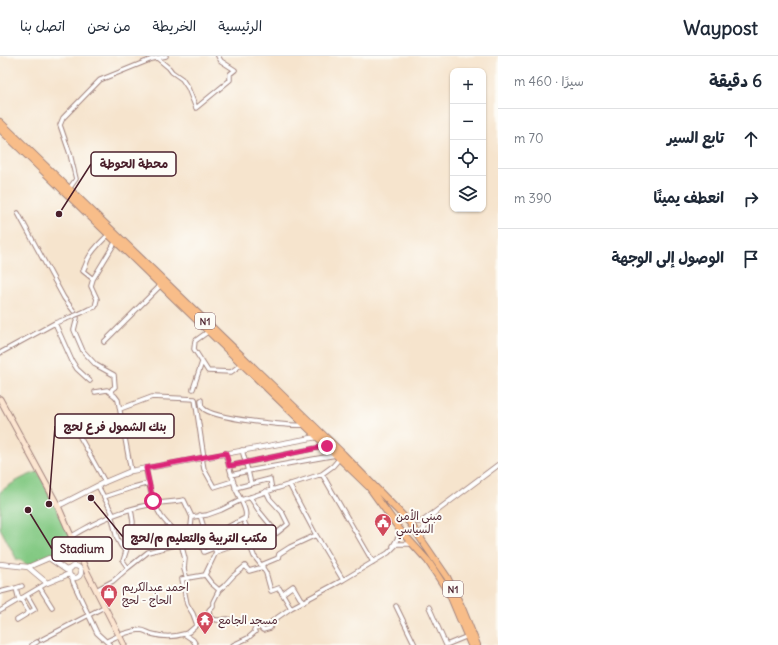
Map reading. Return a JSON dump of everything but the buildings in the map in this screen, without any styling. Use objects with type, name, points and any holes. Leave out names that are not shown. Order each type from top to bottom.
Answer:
[{"type":"highway","name":"N1","points":[[0,122],[343,454],[408,521],[447,577],[462,608],[477,645]]},
{"type":"highway","name":"N1","points":[[0,129],[369,487],[399,529],[428,561],[450,595],[471,645]]},
{"type":"highway","points":[[399,529],[398,524],[401,521],[408,521]]},
{"type":"highway","points":[[412,545],[416,547],[419,546],[422,543],[421,538]]},
{"type":"main road","points":[[0,399],[58,506],[87,572],[124,645]]},
{"type":"street","points":[[69,189],[76,179],[70,154],[60,125],[63,118],[100,80],[158,57],[166,56]]},
{"type":"street","points":[[158,57],[172,72],[182,79],[188,88],[196,108],[230,80],[230,74],[235,70],[221,61],[218,56]]},
{"type":"street","points":[[18,213],[64,298],[76,314],[77,318],[74,330],[83,351],[96,365],[114,375],[115,387],[111,390],[111,392]]},
{"type":"street","points":[[93,279],[82,271],[97,247],[108,234]]},
{"type":"street","points":[[0,353],[55,324],[96,307],[97,299],[91,286],[93,279],[116,241]]},
{"type":"street","points":[[104,342],[161,285]]},
{"type":"street","points":[[55,324],[72,361],[77,369],[90,381]]},
{"type":"street","points":[[209,331],[196,341],[194,349],[208,371],[231,372],[242,364]]},
{"type":"street","points":[[193,389],[202,362]]},
{"type":"street","points":[[95,392],[106,390],[111,392],[116,397],[120,409],[131,471]]},
{"type":"street","points":[[120,409],[152,397],[195,399],[204,469],[214,487],[233,481]]},
{"type":"street","points":[[201,400],[201,406],[204,410],[223,416],[280,424],[304,424]]},
{"type":"street","points":[[80,437],[105,482]]},
{"type":"street","points":[[58,506],[105,482],[131,471],[316,437]]},
{"type":"street","points":[[229,466],[327,446]]},
{"type":"street","points":[[242,450],[250,484]]},
{"type":"street","points":[[226,453],[235,488],[246,513],[246,518],[244,521],[252,540],[249,543],[254,556],[262,566],[271,591],[279,588],[291,608]]},
{"type":"street","points":[[232,475],[248,471],[337,457]]},
{"type":"street","points":[[192,517],[207,515],[266,491],[322,474],[333,466],[337,457]]},
{"type":"street","points":[[408,521],[422,522],[498,465]]},
{"type":"street","points":[[146,468],[155,504],[162,517],[178,534],[182,543],[185,559],[184,569],[187,579]]},
{"type":"street","points":[[322,474],[373,562]]},
{"type":"street","points":[[235,488],[270,479],[272,490]]},
{"type":"street","points":[[104,497],[149,483]]},
{"type":"street","points":[[289,484],[316,535],[343,580]]},
{"type":"street","points":[[98,486],[112,515],[114,522],[113,529],[118,542],[125,551]]},
{"type":"street","points":[[250,497],[277,533],[288,524],[282,512],[270,499],[266,491]]},
{"type":"street","points":[[72,536],[92,524],[112,515],[131,509],[184,500],[192,517],[191,526]]},
{"type":"street","points":[[128,568],[123,561],[132,533],[133,522],[131,509]]},
{"type":"street","points":[[421,538],[425,525],[434,513]]},
{"type":"street","points":[[200,515],[207,538]]},
{"type":"street","points":[[96,590],[113,581],[148,552],[207,538],[246,518]]},
{"type":"street","points":[[205,575],[216,552],[236,545],[233,537],[246,526]]},
{"type":"street","points":[[388,553],[398,539],[399,529]]},
{"type":"street","points":[[210,618],[209,610],[213,606],[213,602],[219,590],[245,566],[249,571],[262,566],[278,558],[279,554],[285,550],[316,535]]},
{"type":"street","points":[[200,540],[204,552],[214,548],[216,552]]},
{"type":"street","points":[[233,645],[248,638],[255,632],[254,630],[258,626],[263,630],[270,628],[272,624],[271,622],[291,608],[343,580],[388,553],[397,544],[412,545]]},
{"type":"street","points":[[0,564],[28,567],[50,558],[66,570],[83,562]]},
{"type":"street","points":[[28,567],[48,583]]},
{"type":"street","points":[[72,567],[70,576],[97,633],[110,645]]},
{"type":"street","points":[[72,567],[79,568],[80,573],[78,576]]},
{"type":"street","points":[[0,611],[48,583],[70,576],[78,576],[87,572]]},
{"type":"street","points":[[197,625],[187,604],[182,579],[205,575]]},
{"type":"street","points":[[205,575],[219,590]]},
{"type":"street","points":[[0,592],[22,586]]},
{"type":"street","points":[[282,594],[294,586],[300,598],[304,602]]},
{"type":"street","points":[[16,588],[20,600],[29,612]]},
{"type":"street","points":[[40,588],[52,607]]},
{"type":"street","points":[[27,595],[35,609]]},
{"type":"street","points":[[17,620],[39,606]]},
{"type":"street","points":[[396,606],[415,645]]},
{"type":"street","points":[[41,640],[104,607]]},
{"type":"street","points":[[430,607],[446,645],[468,636]]},
{"type":"street","points":[[107,641],[142,630],[164,636],[184,634],[197,625],[201,620],[210,618],[218,620],[225,618],[233,622],[242,621]]},
{"type":"street","points":[[184,634],[193,640],[196,645]]},
{"type":"street","points":[[32,645],[37,642]]},
{"type":"green space","points":[[38,472],[74,544],[29,566],[20,560],[17,560],[0,528],[0,492],[18,480]]},
{"type":"place","name":"محطة الحوطة","points":[[59,214]]},
{"type":"place","name":"مكتب التربية والتعليم م/لحج","points":[[91,498]]},
{"type":"place","name":"بنك الشمول فرع لحج","points":[[49,504]]},
{"type":"place","name":"Stadium","points":[[28,510]]},
{"type":"place","name":"مبنى الأمن السياسي","points":[[383,537]]},
{"type":"place","name":"احمد عبدالكريم الحاج - لحج","points":[[109,608]]},
{"type":"place","name":"مسجد الجامع","points":[[205,635]]},
{"type":"route","points":[[153,501],[146,468],[226,453],[229,466],[327,446]]}]
